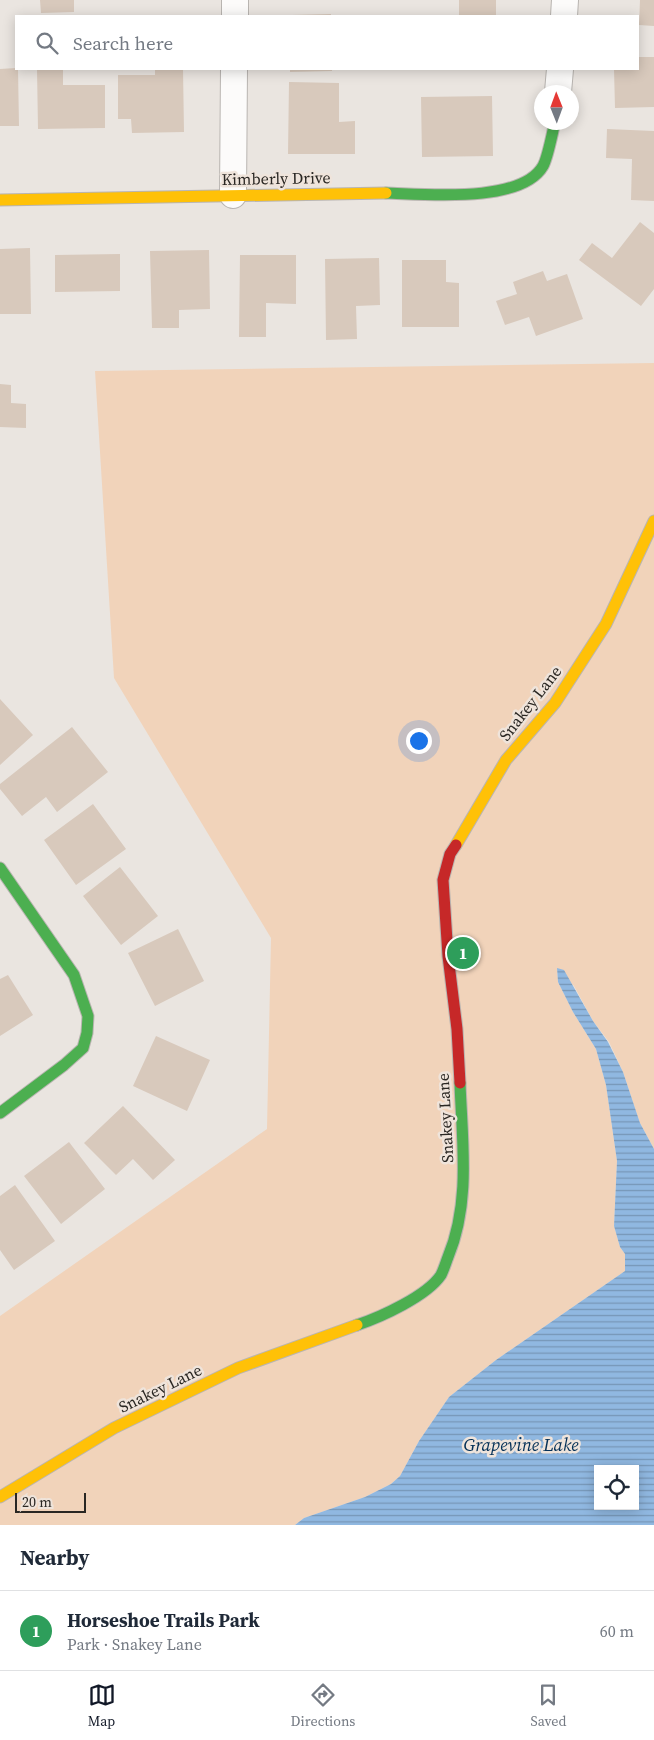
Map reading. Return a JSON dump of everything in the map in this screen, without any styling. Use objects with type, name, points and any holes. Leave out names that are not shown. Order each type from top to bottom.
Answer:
[{"type":"street","points":[[235,0],[235,15]]},
{"type":"street","points":[[564,15],[565,0]]},
{"type":"street","points":[[232,195],[234,70]]},
{"type":"street","points":[[559,85],[560,70]]},
{"type":"street","name":"Kimberly Drive","points":[[0,200],[343,192],[477,194],[514,188],[531,180],[544,166],[553,130]]},
{"type":"street","name":"Snakey Lane","points":[[0,1497],[114,1428],[238,1368],[380,1318],[423,1292],[442,1275],[456,1238],[464,1180],[457,1029],[448,956],[443,880],[450,854],[506,760],[555,703],[606,624],[654,521]]},
{"type":"street","points":[[0,868],[74,975],[88,1016],[87,1033],[83,1048],[64,1065],[0,1113]]},
{"type":"shaded area","points":[[654,363],[654,1149],[640,1123],[623,1072],[609,1042],[593,1021],[574,986],[557,969],[558,982],[573,1012],[596,1049],[606,1085],[617,1161],[614,1226],[620,1247],[625,1254],[625,1271],[496,1360],[449,1397],[419,1441],[400,1476],[391,1484],[365,1497],[304,1518],[295,1525],[0,1525],[0,1316],[267,1129],[271,938],[114,678],[95,371]]},
{"type":"water","name":"Grapevine Lake","points":[[557,968],[564,970],[593,1021],[608,1042],[623,1072],[640,1123],[654,1149],[654,1525],[295,1525],[304,1518],[365,1497],[391,1484],[400,1476],[419,1441],[449,1397],[496,1360],[625,1271],[625,1254],[620,1247],[614,1226],[617,1161],[606,1085],[596,1049],[573,1012],[558,982]]},
{"type":"building","points":[[40,0],[74,0],[74,12],[41,13]]},
{"type":"building","points":[[459,0],[496,0],[496,15],[459,15]]},
{"type":"building","points":[[640,0],[654,0],[654,26],[639,25]]},
{"type":"building","points":[[331,14],[331,15],[292,15]]},
{"type":"building","points":[[639,57],[654,57],[654,107],[615,108],[614,70],[639,70]]},
{"type":"building","points":[[15,68],[15,70],[18,70],[19,126],[0,126],[0,69]]},
{"type":"building","points":[[37,70],[63,70],[63,85],[105,85],[105,128],[38,129]]},
{"type":"building","points":[[155,70],[183,70],[184,132],[132,133],[131,119],[118,119],[118,75],[155,75]]},
{"type":"building","points":[[290,70],[332,70],[332,71],[290,72]]},
{"type":"building","points":[[289,82],[339,83],[339,122],[355,121],[355,154],[288,154]]},
{"type":"building","points":[[492,96],[493,156],[422,157],[421,97]]},
{"type":"building","points":[[607,129],[654,131],[654,201],[631,200],[632,159],[606,158]]},
{"type":"building","points":[[640,222],[654,233],[654,289],[641,306],[579,260],[592,243],[612,258]]},
{"type":"building","points":[[30,248],[31,314],[0,314],[0,249]]},
{"type":"building","points":[[209,250],[210,309],[179,310],[179,328],[152,328],[150,251]]},
{"type":"building","points":[[120,254],[120,291],[55,292],[55,255]]},
{"type":"building","points":[[240,255],[296,255],[296,304],[266,303],[266,337],[239,337]]},
{"type":"building","points":[[379,258],[380,305],[356,306],[357,339],[326,340],[325,259]]},
{"type":"building","points":[[402,260],[446,260],[446,282],[459,283],[459,327],[402,327]]},
{"type":"building","points":[[543,271],[547,281],[567,274],[583,319],[536,336],[529,317],[505,325],[496,301],[517,294],[513,282]]},
{"type":"building","points":[[0,384],[11,385],[11,403],[26,404],[26,428],[0,427]]},
{"type":"building","points":[[0,699],[33,735],[0,765]]},
{"type":"building","points":[[72,727],[108,772],[57,812],[46,797],[22,816],[0,789],[0,784]]},
{"type":"building","points":[[93,804],[126,849],[76,885],[44,840]]},
{"type":"building","points":[[120,867],[158,916],[121,945],[83,896]]},
{"type":"building","points":[[178,929],[204,981],[155,1006],[128,953]]},
{"type":"building","points":[[8,975],[33,1015],[0,1036],[0,979]]},
{"type":"building","points":[[156,1036],[210,1060],[187,1111],[133,1086]]},
{"type":"building","points":[[123,1106],[175,1160],[153,1180],[133,1159],[116,1175],[84,1143]]},
{"type":"building","points":[[69,1142],[105,1189],[61,1224],[24,1176]]},
{"type":"building","points":[[15,1185],[55,1241],[14,1270],[0,1250],[0,1196]]},
{"type":"traffic: fast","points":[[386,193],[471,194],[494,192],[515,186],[531,178],[543,166],[553,130]]},
{"type":"traffic: fast","points":[[0,868],[74,975],[88,1016],[87,1033],[83,1048],[64,1065],[0,1113]]},
{"type":"traffic: fast","points":[[357,1325],[378,1317],[415,1298],[434,1283],[442,1273],[460,1215],[463,1171],[460,1083]]},
{"type":"traffic: slow","points":[[0,200],[386,193]]},
{"type":"traffic: slow","points":[[456,845],[506,760],[555,703],[606,624],[654,521]]},
{"type":"traffic: slow","points":[[0,1497],[114,1428],[238,1368],[357,1325]]},
{"type":"traffic: jam","points":[[456,845],[450,854],[443,880],[448,956],[457,1029],[460,1083]]},
{"type":"place","name":"Horseshoe Trails Park","points":[[463,953]]}]
